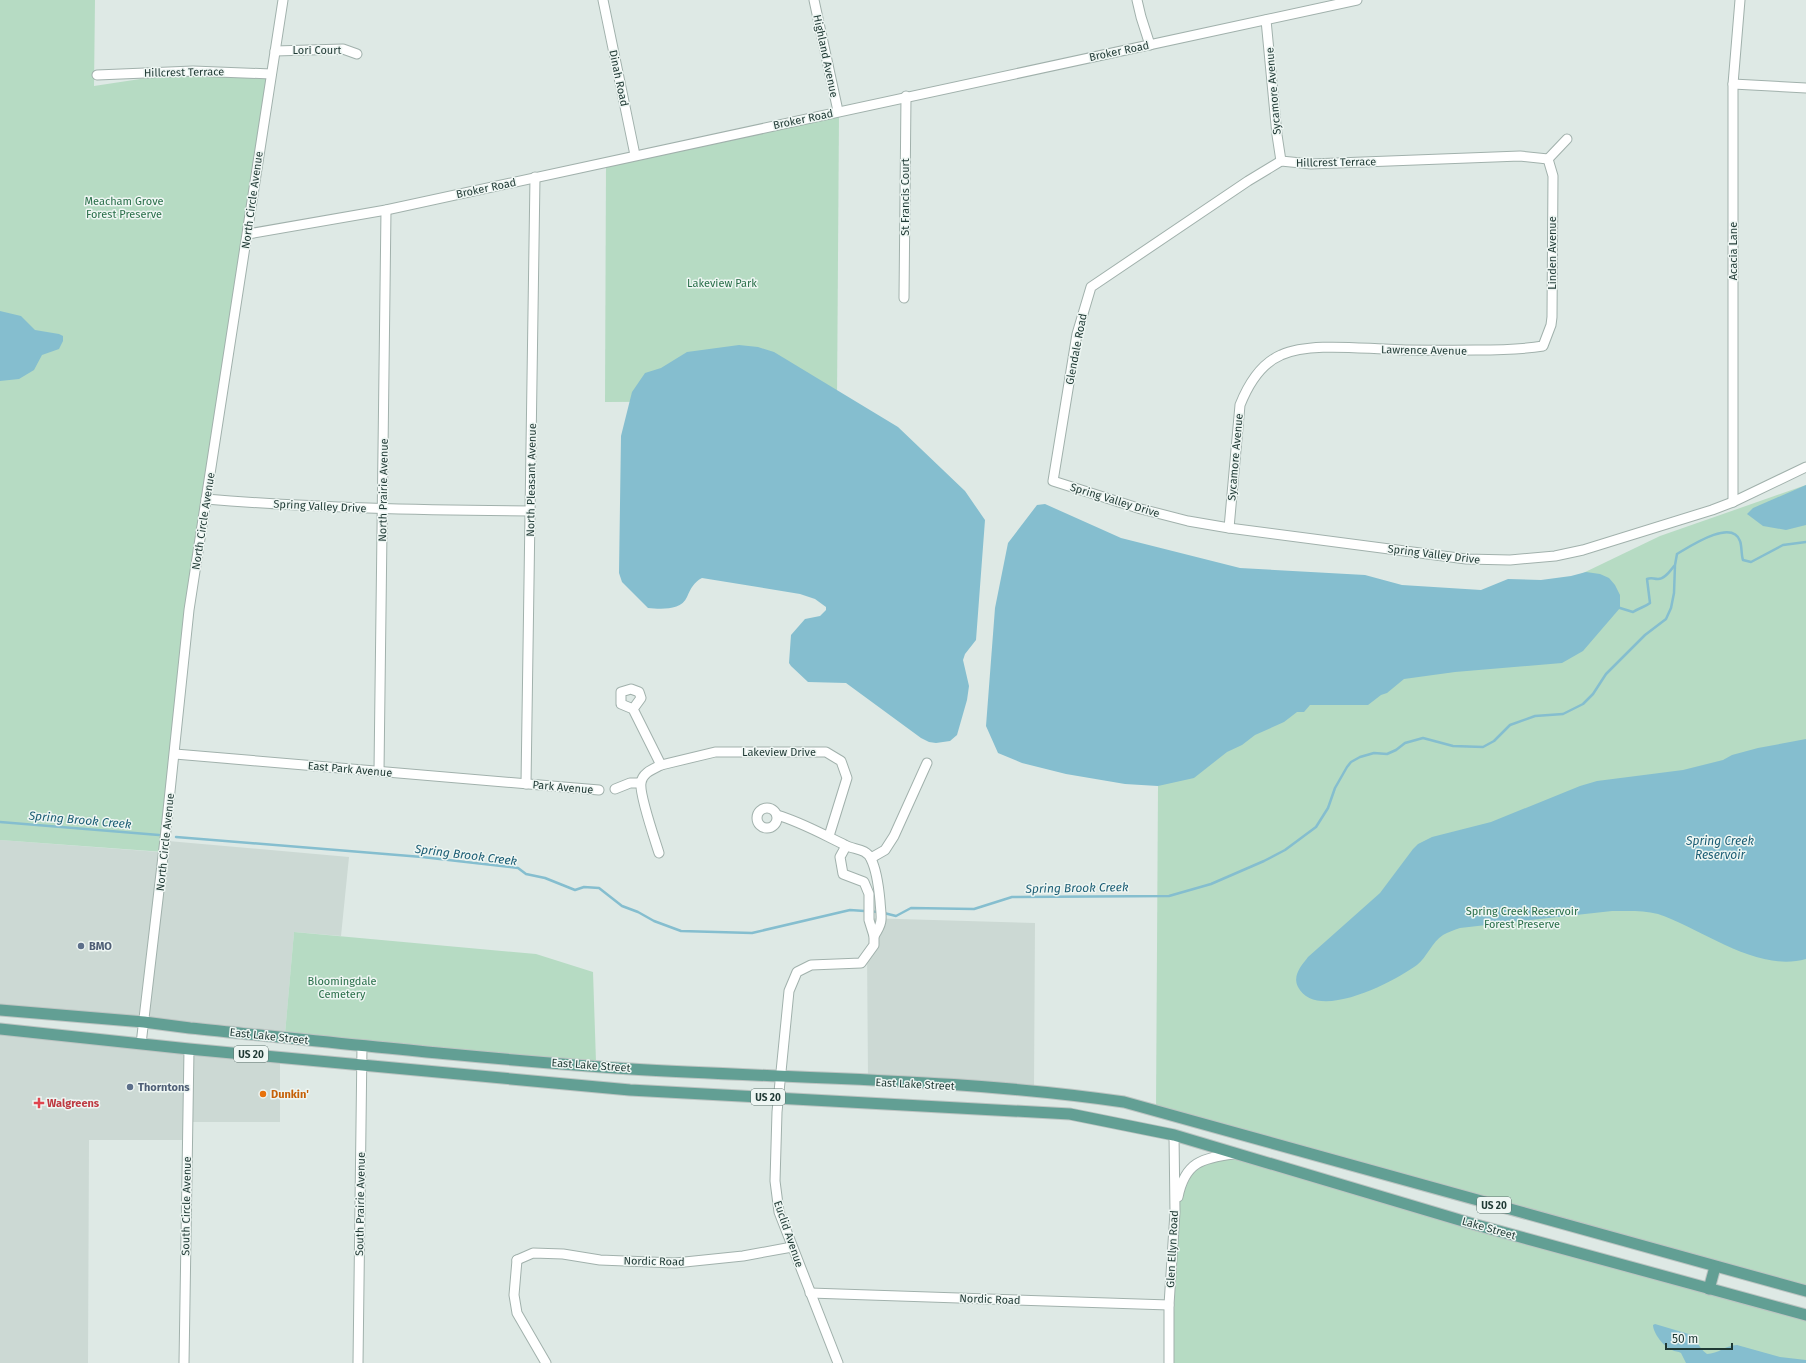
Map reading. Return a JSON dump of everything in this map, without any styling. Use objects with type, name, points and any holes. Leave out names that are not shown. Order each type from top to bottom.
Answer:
[{"type":"main road","name":"East Lake Street","points":[[0,1010],[144,1022],[362,1045],[613,1067],[1070,1094],[1124,1102],[1182,1118]]},
{"type":"main road","name":"East Lake Street","points":[[0,1029],[189,1049],[630,1090],[1070,1114],[1174,1135]]},
{"type":"main road","points":[[1174,1135],[1182,1118]]},
{"type":"main road","name":"US 20","points":[[1182,1118],[1806,1291]]},
{"type":"main road","name":"Lake Street","points":[[1174,1135],[1473,1224],[1806,1315]]},
{"type":"main road","points":[[1709,1289],[1715,1267]]},
{"type":"street","name":"North Circle Avenue","points":[[141,1044],[175,754],[189,610],[283,0]]},
{"type":"street","name":"Dinah Road","points":[[603,0],[635,155]]},
{"type":"street","name":"Highland Avenue","points":[[814,0],[838,111]]},
{"type":"street","points":[[1138,0],[1141,17],[1150,45]]},
{"type":"street","name":"Broker Road","points":[[248,234],[386,210],[906,96],[1357,0]]},
{"type":"street","name":"Acacia Lane","points":[[1733,502],[1733,84],[1740,0]]},
{"type":"street","name":"Sycamore Avenue","points":[[1266,20],[1281,162]]},
{"type":"street","name":"Lori Court","points":[[275,51],[343,49],[357,54]]},
{"type":"street","name":"Hillcrest Terrace","points":[[97,75],[193,71],[271,74]]},
{"type":"street","points":[[1733,84],[1806,88]]},
{"type":"street","name":"St Francis Court","points":[[904,298],[906,96]]},
{"type":"street","points":[[1548,159],[1567,140]]},
{"type":"street","name":"Hillcrest Terrace","points":[[1149,248],[1248,181],[1281,162],[1311,164],[1520,156],[1548,159]]},
{"type":"street","name":"Linden Avenue","points":[[1543,346],[1551,325],[1552,317],[1553,176],[1548,159]]},
{"type":"street","name":"North Pleasant Avenue","points":[[526,784],[535,177]]},
{"type":"street","name":"North Prairie Avenue","points":[[379,771],[386,210]]},
{"type":"street","name":"Glendale Road","points":[[1053,481],[1077,334],[1092,287],[1149,248]]},
{"type":"street","name":"Lawrence Avenue","points":[[1306,349],[1355,348],[1417,351],[1525,349],[1543,346]]},
{"type":"street","name":"Sycamore Avenue","points":[[1229,528],[1238,415],[1245,392],[1256,374],[1274,359],[1292,351],[1306,349]]},
{"type":"street","name":"Spring Valley Drive","points":[[1053,481],[1141,509],[1188,521],[1229,528],[1466,558],[1516,560],[1555,556],[1583,550],[1712,510],[1733,502],[1806,467]]},
{"type":"street","name":"Spring Valley Drive","points":[[206,499],[294,506],[530,511]]},
{"type":"street","points":[[633,709],[661,765]]},
{"type":"street","name":"Lakeview Drive","points":[[640,783],[646,772],[661,765],[715,752],[826,752],[841,760],[847,778],[829,836]]},
{"type":"street","name":"East Park Avenue","points":[[175,754],[526,784]]},
{"type":"street","points":[[871,858],[885,850],[894,836],[927,764]]},
{"type":"street","points":[[615,789],[630,783],[640,783],[645,808],[659,853]]},
{"type":"street","name":"Park Avenue","points":[[526,784],[600,790]]},
{"type":"street","points":[[777,815],[829,836],[846,846],[860,849],[871,858],[879,892],[882,925],[874,936]]},
{"type":"street","points":[[778,1098],[789,991],[797,972],[811,965],[861,963],[874,945],[874,936],[869,916],[869,894],[864,882],[843,874],[840,857],[846,846]]},
{"type":"street","name":"South Prairie Avenue","points":[[358,1363],[362,1045]]},
{"type":"street","name":"South Circle Avenue","points":[[184,1363],[189,1049]]},
{"type":"street","name":"Euclid Avenue","points":[[778,1098],[775,1181],[779,1212],[838,1363]]},
{"type":"street","name":"Glen Ellyn Road","points":[[1169,1363],[1169,1305],[1175,1212],[1174,1135]]},
{"type":"street","points":[[1175,1212],[1180,1189],[1186,1172],[1208,1158],[1236,1154]]},
{"type":"street","name":"Nordic Road","points":[[546,1363],[517,1313],[514,1295],[514,1258],[533,1253],[563,1254],[600,1260],[675,1263],[736,1257],[792,1247]]},
{"type":"street","name":"Nordic Road","points":[[810,1293],[1169,1305]]},
{"type":"shaded area","points":[[0,840],[159,852],[139,1016],[0,1004]]},
{"type":"shaded area","points":[[168,841],[349,857],[341,936],[294,932],[285,1034],[147,1019]]},
{"type":"shaded area","points":[[865,918],[1035,923],[1034,1088],[868,1077],[867,950],[871,938]]},
{"type":"shaded area","points":[[0,1032],[280,1059],[280,1122],[189,1122],[188,1140],[89,1140],[88,1363],[0,1363]]},
{"type":"green space","name":"Meacham Grove Forest Preserve","points":[[0,0],[95,0],[94,86],[193,71],[271,74],[189,610],[164,852],[0,840]]},
{"type":"green space","name":"Lakeview Park","points":[[839,114],[837,401],[605,402],[606,164]]},
{"type":"green space","name":"Spring Creek Reservoir Forest Preserve","points":[[1806,485],[1806,1291],[1156,1110],[1158,786],[1239,739],[1660,536]]},
{"type":"green space","name":"Bloomingdale Cemetery","points":[[294,932],[536,954],[593,972],[596,1062],[285,1034]]},
{"type":"green space","points":[[1235,1158],[1806,1316],[1806,1363],[1173,1363],[1178,1222],[1182,1193],[1189,1178],[1204,1165]]},
{"type":"water","points":[[0,311],[21,316],[35,330],[63,336],[63,341],[59,349],[42,355],[34,370],[19,379],[0,381]]},
{"type":"water","points":[[739,345],[758,347],[774,352],[898,427],[965,491],[985,520],[976,640],[965,654],[963,660],[969,686],[967,700],[957,735],[950,741],[936,743],[929,742],[921,738],[846,683],[808,682],[791,666],[789,663],[791,635],[805,619],[820,616],[826,610],[826,607],[815,599],[800,594],[702,578],[695,583],[684,602],[680,605],[658,609],[648,608],[622,582],[619,573],[621,436],[632,392],[645,373],[661,368],[687,352]]},
{"type":"water","points":[[1806,485],[1806,525],[1786,530],[1763,526],[1747,514],[1753,508]]},
{"type":"water","points":[[1045,504],[1121,538],[1240,568],[1365,575],[1402,585],[1481,590],[1508,579],[1541,580],[1571,576],[1586,572],[1600,574],[1609,578],[1615,585],[1620,595],[1620,608],[1583,651],[1562,663],[1455,672],[1404,679],[1387,693],[1381,695],[1368,705],[1310,705],[1304,712],[1297,712],[1284,722],[1255,735],[1242,745],[1227,752],[1194,778],[1158,786],[1125,784],[1066,774],[1022,763],[998,753],[986,726],[995,608],[1008,543],[1037,505]]},
{"type":"water","name":"Spring Creek Reservoir","points":[[1806,739],[1806,959],[1787,962],[1769,960],[1750,955],[1730,947],[1658,914],[1641,911],[1612,911],[1460,928],[1439,938],[1421,962],[1417,965],[1392,980],[1356,996],[1338,1000],[1322,1001],[1308,997],[1296,983],[1297,974],[1308,957],[1380,893],[1418,844],[1432,837],[1491,822],[1580,786],[1597,781],[1683,770],[1723,760],[1732,755],[1758,748]]},
{"type":"water","points":[[1655,1324],[1692,1335],[1707,1354],[1715,1353],[1729,1346],[1737,1345],[1780,1357],[1806,1360],[1806,1363],[1686,1363],[1681,1353],[1673,1351],[1660,1339],[1653,1328],[1653,1325]]},
{"type":"waterway","name":"Spring Brook Creek","points":[[884,913],[896,916],[911,908],[974,909],[1012,897],[1169,896],[1211,884],[1264,861],[1285,850],[1316,827],[1328,808],[1335,788],[1347,767],[1351,762],[1360,757],[1374,753],[1387,754],[1396,750],[1405,743],[1423,738],[1453,746],[1483,747],[1494,741],[1510,725],[1535,716],[1563,714],[1583,704],[1593,694],[1606,674],[1645,635],[1666,619],[1671,608],[1674,593],[1677,554],[1710,536],[1728,532],[1735,535],[1740,541],[1743,560],[1751,562],[1783,545],[1806,542]]},
{"type":"waterway","points":[[1620,608],[1633,612],[1650,603],[1647,579],[1661,579],[1674,566]]},
{"type":"waterway","name":"Spring Brook Creek","points":[[0,822],[159,835]]},
{"type":"waterway","name":"Spring Brook Creek","points":[[176,837],[422,857],[518,868],[526,874],[545,878],[575,890],[584,887],[599,888],[622,906],[638,912],[654,921],[681,931],[752,933],[850,910],[879,912]]},
{"type":"place","name":"BMO","points":[[81,946]]},
{"type":"place","name":"Thorntons","points":[[130,1087]]},
{"type":"place","name":"Dunkin'","points":[[263,1094]]},
{"type":"place","name":"Walgreens","points":[[39,1103]]}]
